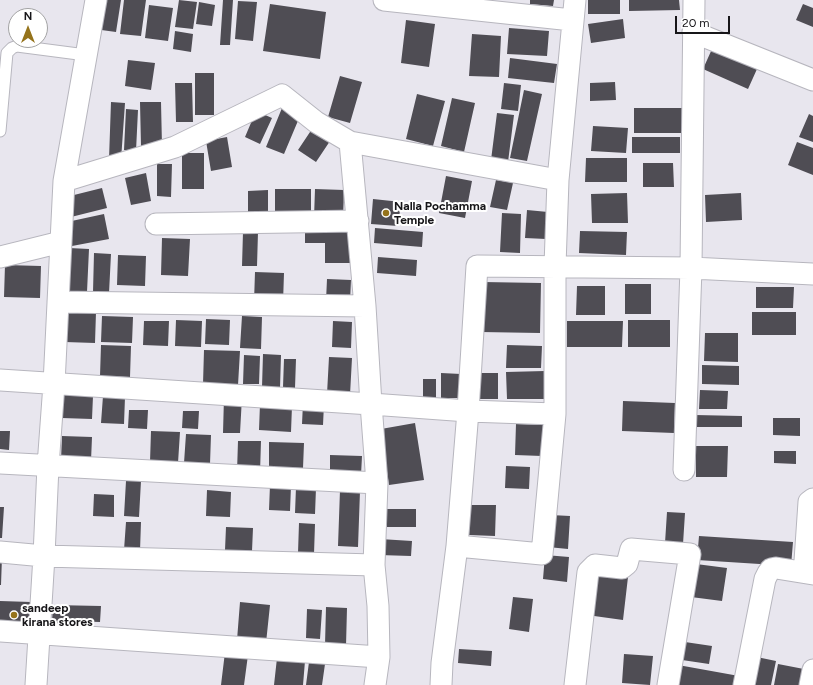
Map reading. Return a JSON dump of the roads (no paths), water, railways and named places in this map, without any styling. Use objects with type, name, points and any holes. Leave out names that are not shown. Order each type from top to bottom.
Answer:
[{"type":"street","points":[[36,685],[54,384],[64,181],[96,0]]},
{"type":"street","points":[[384,0],[574,10],[558,180],[555,266],[555,414],[542,554],[457,546]]},
{"type":"street","points":[[684,470],[691,268],[694,0]]},
{"type":"street","points":[[693,32],[813,80]]},
{"type":"street","points":[[64,181],[175,147],[282,95],[316,122],[350,142],[558,180]]},
{"type":"street","points":[[350,142],[365,306],[377,483],[374,565],[378,606],[379,657],[375,685]]},
{"type":"street","points":[[156,224],[358,221]]},
{"type":"street","points":[[0,257],[61,242]]},
{"type":"street","points":[[441,685],[442,663],[457,546],[468,411],[477,266],[691,268],[813,274]]},
{"type":"street","points":[[58,302],[365,306]]},
{"type":"street","points":[[0,380],[468,411],[555,414]]},
{"type":"street","points":[[0,463],[377,483]]},
{"type":"street","points":[[813,498],[808,502],[805,560],[807,565],[813,566]]},
{"type":"street","points":[[575,685],[588,572],[596,565],[622,568],[627,564],[631,549],[690,554],[668,685]]},
{"type":"street","points":[[0,552],[44,556],[374,565]]},
{"type":"street","points":[[744,685],[765,579],[768,573],[771,569],[776,568],[813,574]]},
{"type":"street","points":[[0,631],[379,657]]},
{"type":"street","points":[[810,685],[813,670]]},
{"type":"lane","points":[[0,131],[7,53],[12,48],[17,46],[86,55]]},
{"type":"place","name":"Nalla Pochamma Temple","points":[[386,213]]},
{"type":"place","name":"sandeep kirana stores","points":[[14,615]]}]
